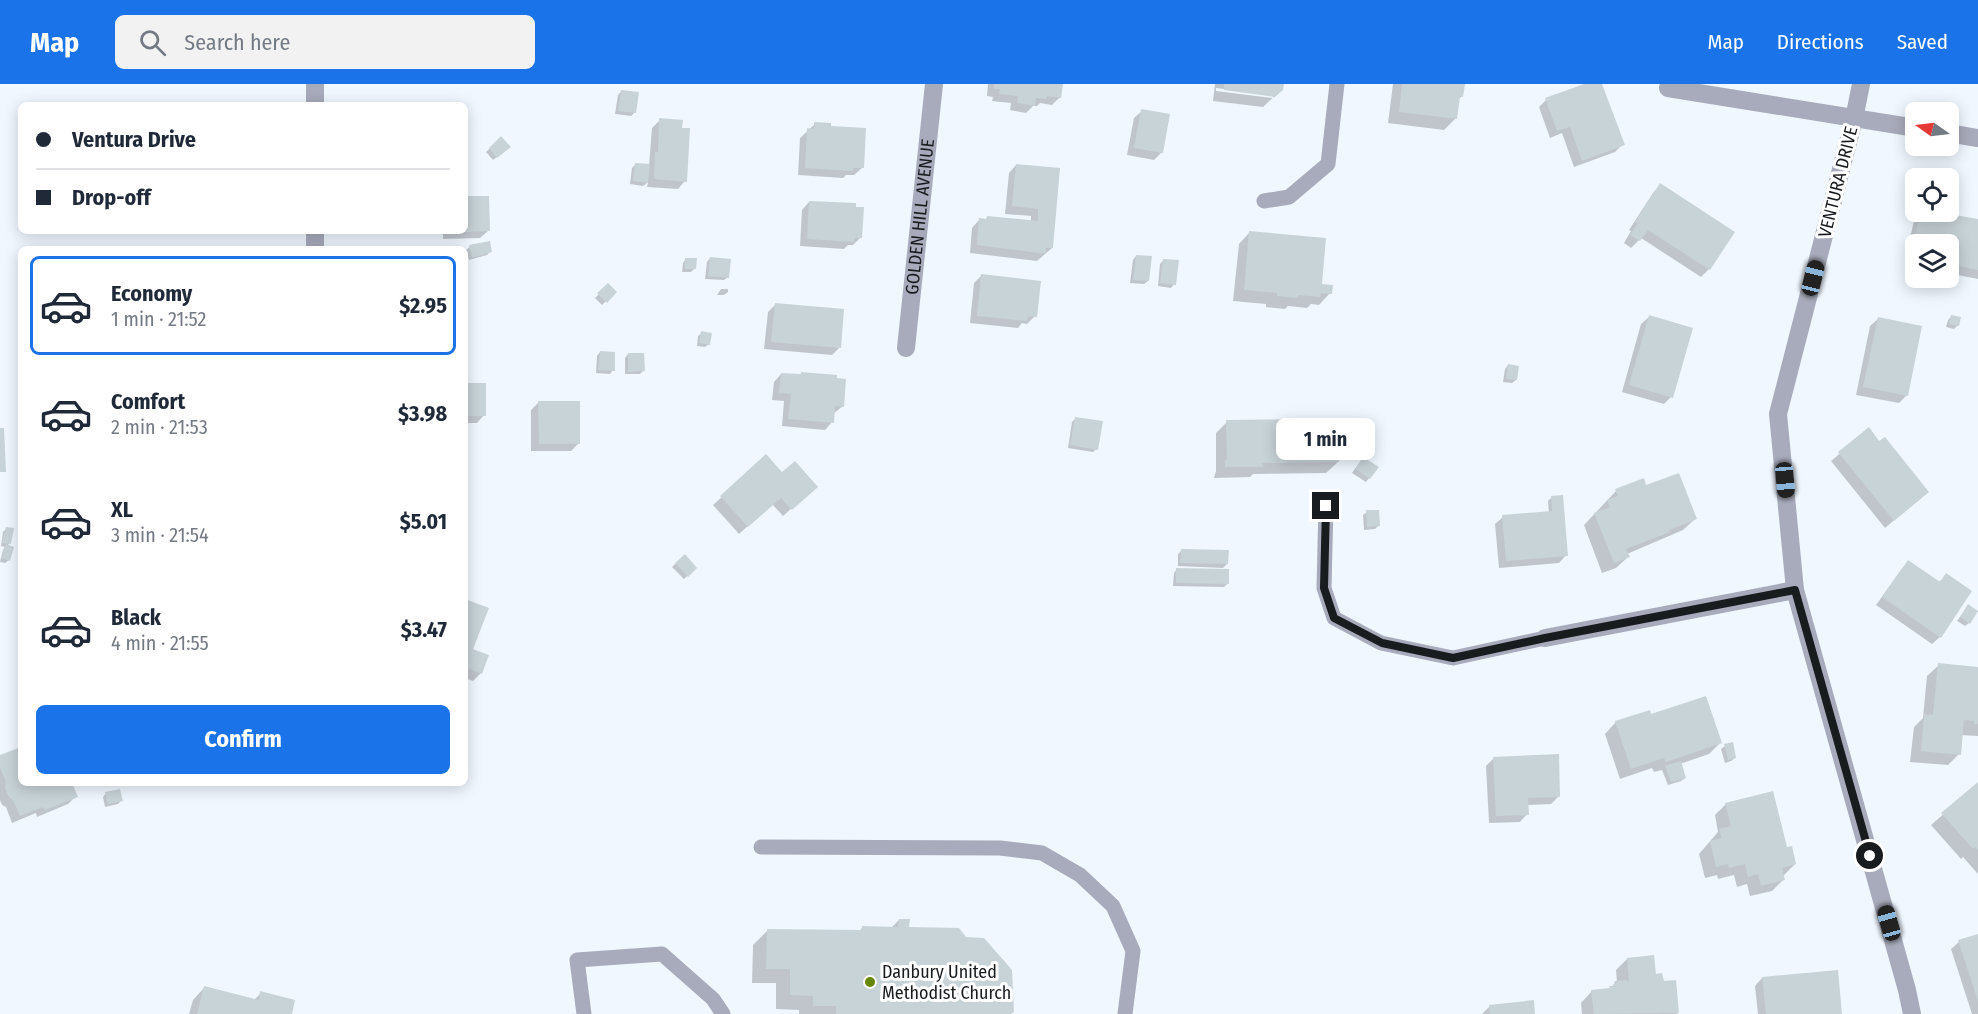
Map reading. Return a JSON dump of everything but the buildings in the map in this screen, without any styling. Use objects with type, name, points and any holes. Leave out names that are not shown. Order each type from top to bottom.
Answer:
[{"type":"street","points":[[315,84],[315,102]]},
{"type":"street","name":"GOLDEN HILL AVENUE","points":[[906,348],[934,84]]},
{"type":"street","name":"VENTURA DRIVE","points":[[1861,84],[1778,414],[1795,590],[1912,1014]]},
{"type":"street","points":[[1668,88],[1905,126]]},
{"type":"street","points":[[1959,135],[1978,138]]},
{"type":"street","points":[[1545,638],[1795,590]]},
{"type":"lane","points":[[1264,201],[1289,196],[1328,164],[1337,84]]},
{"type":"lane","points":[[1326,506],[1324,588],[1334,618],[1382,643],[1453,658],[1545,638]]},
{"type":"lane","points":[[761,847],[1000,848],[1042,853],[1080,875],[1113,906],[1133,951],[1125,1014]]},
{"type":"lane","points":[[584,1014],[577,960],[662,954],[713,999],[723,1014]]},
{"type":"place","name":"Danbury United Methodist Church","points":[[870,982]]},
{"type":"route","points":[[1326,506],[1324,588],[1334,618],[1382,643],[1453,658],[1795,590],[1870,856]]}]
